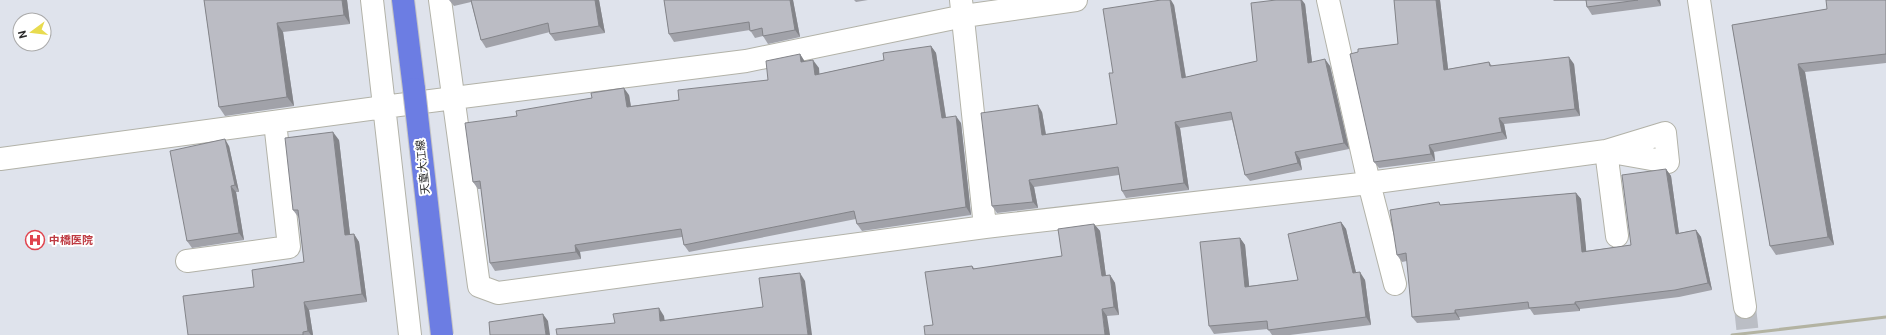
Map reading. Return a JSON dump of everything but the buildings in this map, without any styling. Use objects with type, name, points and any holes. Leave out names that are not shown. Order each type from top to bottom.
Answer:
[{"type":"main road","name":"天童大江線","points":[[403,0],[442,335]]},
{"type":"street","points":[[372,0],[410,335]]},
{"type":"street","points":[[440,0],[479,286],[498,293],[985,227],[1369,183],[1606,151],[1617,236]]},
{"type":"street","points":[[0,158],[746,61],[962,8],[1076,0]]},
{"type":"street","points":[[1328,0],[1369,183],[1395,284]]},
{"type":"street","points":[[1699,0],[1745,307]]},
{"type":"street","points":[[962,8],[985,227]]},
{"type":"street","points":[[187,261],[289,247],[276,122]]},
{"type":"tunnel","points":[[1745,307],[1748,335]]},
{"type":"railway","points":[[1732,335],[1886,317]]},
{"type":"place","name":"中橋医院","points":[[35,240]]}]
